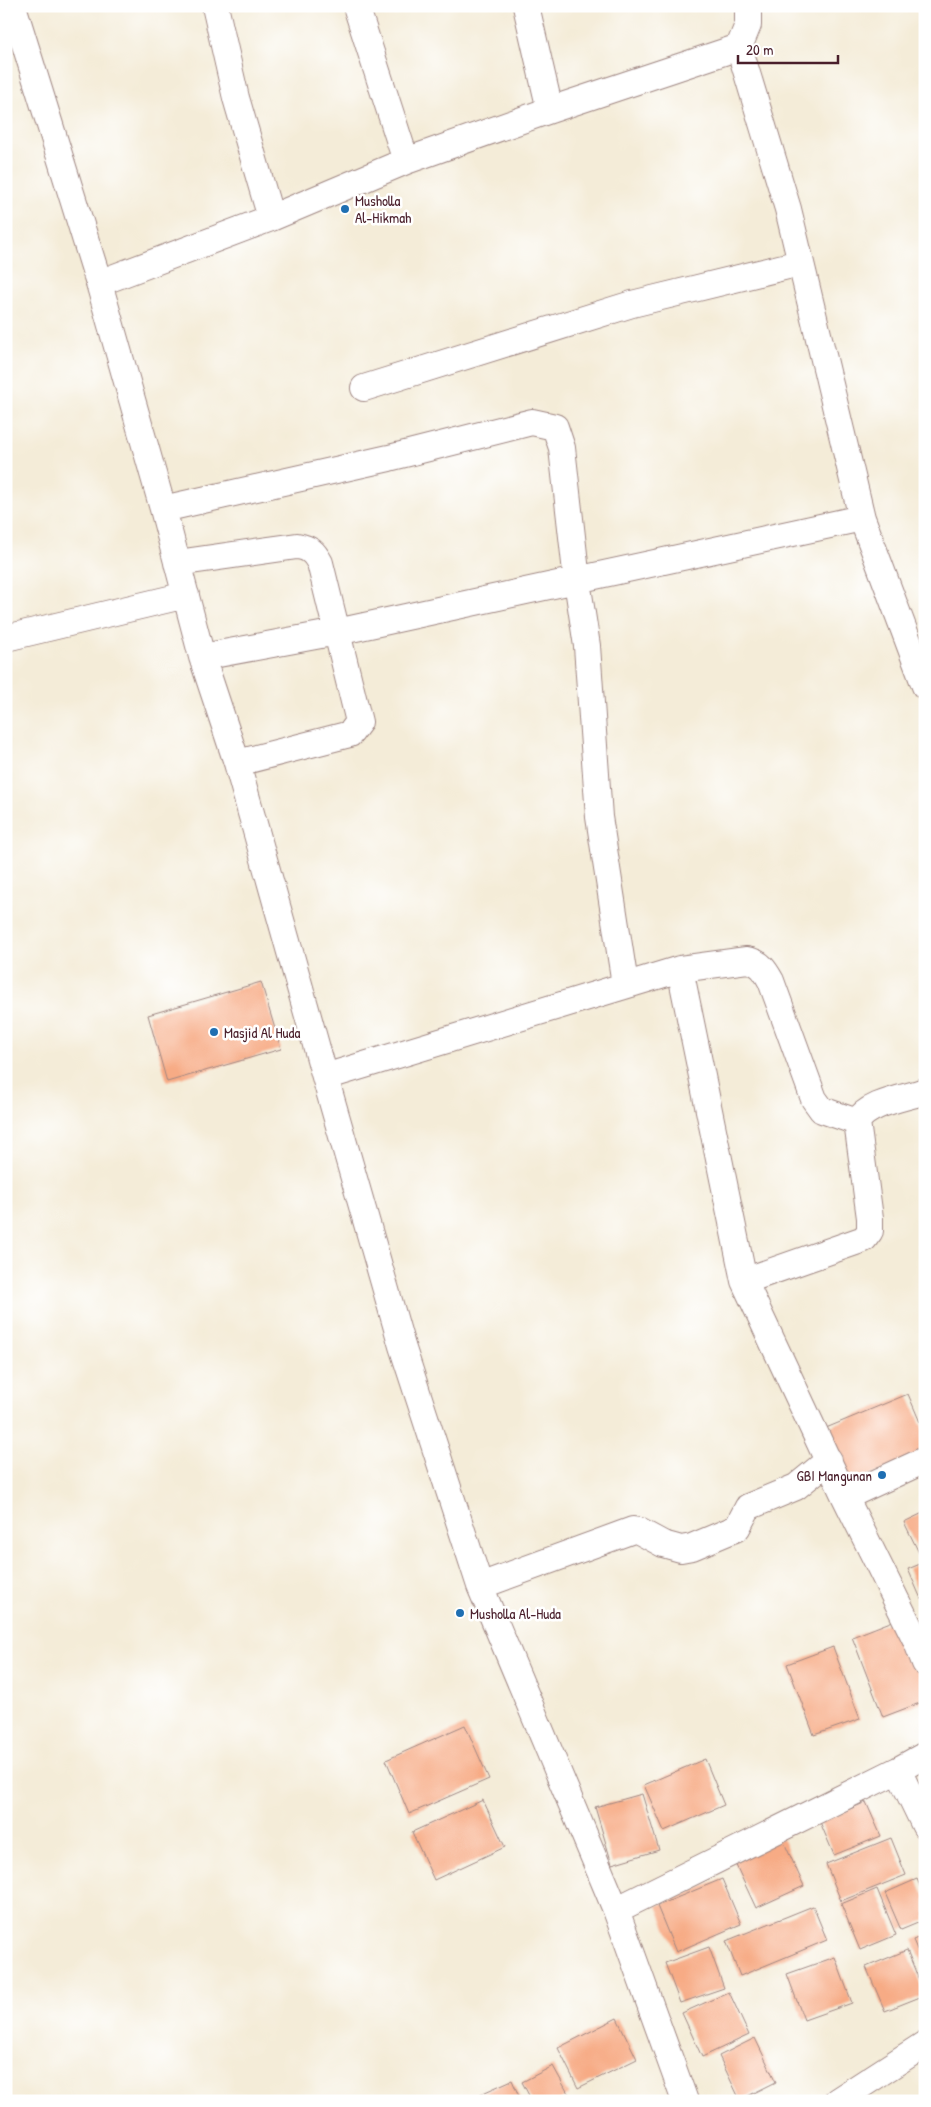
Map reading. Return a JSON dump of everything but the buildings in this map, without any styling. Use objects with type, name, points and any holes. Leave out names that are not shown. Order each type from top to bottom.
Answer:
[{"type":"street","points":[[13,6],[99,283],[163,509],[202,657],[238,763],[402,1346],[480,1586],[616,1910],[685,2101]]},
{"type":"street","points":[[215,6],[236,98],[271,218]]},
{"type":"street","points":[[356,6],[406,161]]},
{"type":"street","points":[[526,6],[550,110]]},
{"type":"street","points":[[748,6],[748,25],[739,47],[788,208],[862,518],[925,686]]},
{"type":"street","points":[[99,283],[271,218],[406,161],[550,110],[739,47]]},
{"type":"street","points":[[364,388],[632,304],[800,263]]},
{"type":"street","points":[[163,509],[389,458],[532,422],[554,427],[562,448],[577,581],[587,646],[599,817],[625,984]]},
{"type":"street","points":[[202,657],[337,632],[862,518]]},
{"type":"street","points":[[177,563],[297,546],[306,547],[314,552],[320,563],[359,722],[356,729],[350,734],[238,763]]},
{"type":"street","points":[[6,638],[186,594]]},
{"type":"street","points":[[325,1077],[625,984],[680,969],[747,960],[756,961],[765,970],[771,981],[814,1099],[822,1110],[857,1122]]},
{"type":"street","points":[[680,969],[744,1281],[845,1497],[922,1647]]},
{"type":"street","points":[[744,1281],[864,1239],[870,1231],[870,1218],[857,1122],[861,1114],[870,1108],[925,1091]]},
{"type":"street","points":[[480,1586],[633,1530],[644,1533],[663,1544],[681,1549],[692,1547],[737,1528],[748,1507],[796,1487],[829,1460]]},
{"type":"street","points":[[845,1497],[925,1460]]},
{"type":"street","points":[[616,1910],[925,1755]]},
{"type":"street","points":[[898,1770],[925,1826]]},
{"type":"street","points":[[837,2101],[925,2044]]},
{"type":"place","name":"Musholla Al-Hikmah","points":[[345,209]]},
{"type":"place","name":"Masjid Al Huda","points":[[214,1032]]},
{"type":"place","name":"GBI Mangunan","points":[[882,1475]]},
{"type":"place","name":"Musholla Al-Huda","points":[[460,1613]]}]
